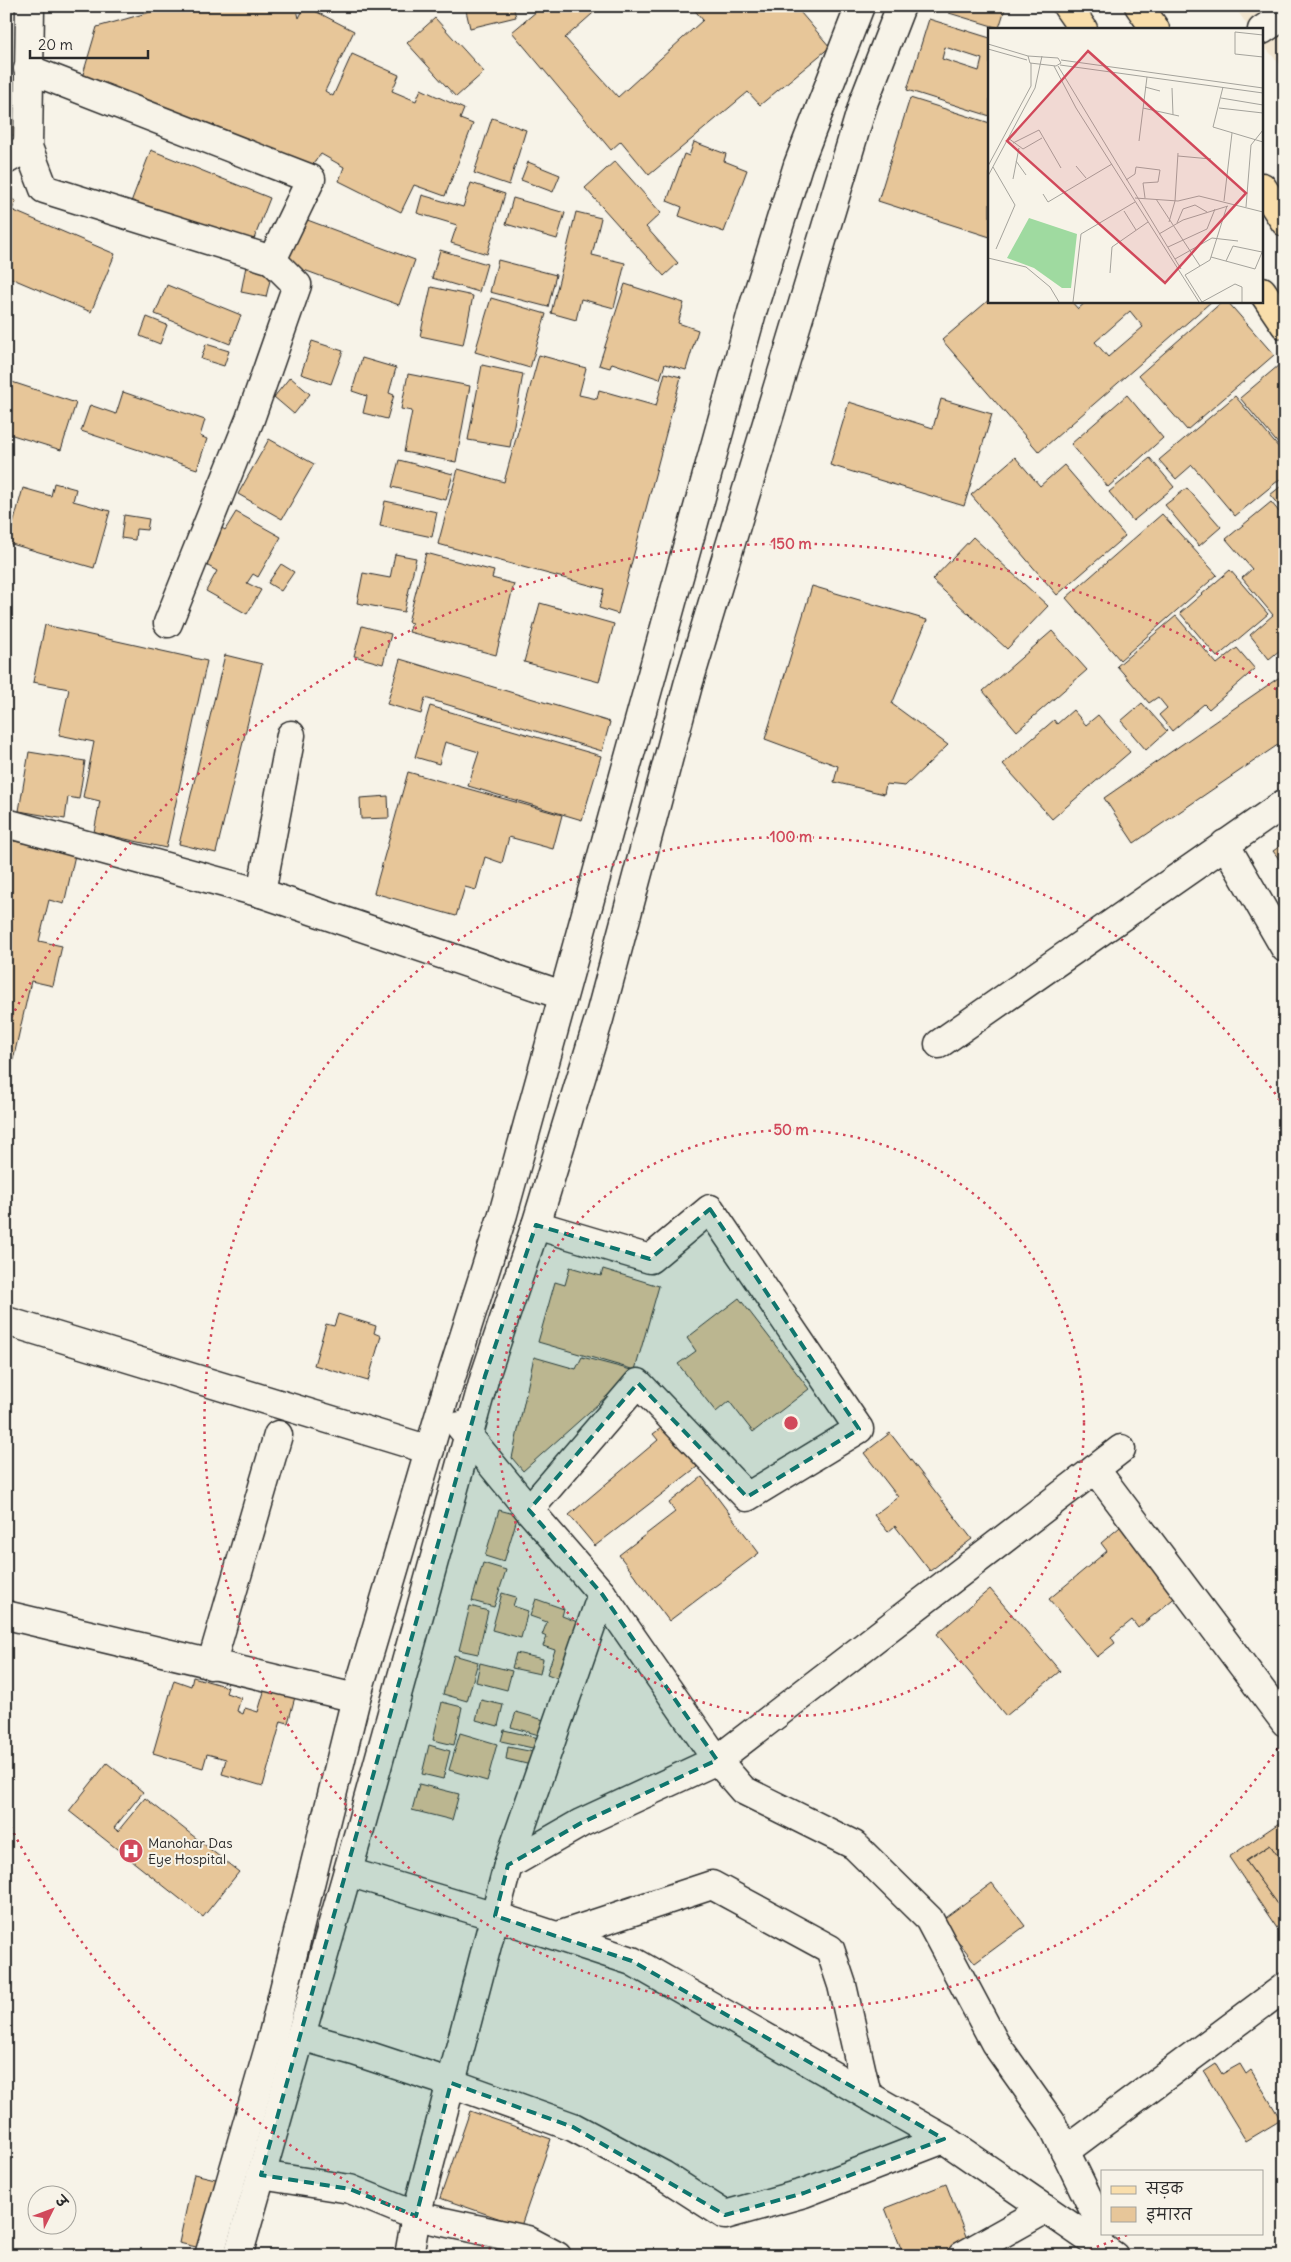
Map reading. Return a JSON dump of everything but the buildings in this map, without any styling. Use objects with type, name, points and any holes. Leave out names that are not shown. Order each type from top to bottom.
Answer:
[{"type":"main road","points":[[1068,6],[1082,28]]},
{"type":"main road","points":[[1138,6],[1154,28]]},
{"type":"main road","points":[[1264,190],[1285,222]]},
{"type":"main road","points":[[1264,294],[1285,325]]},
{"type":"street","points":[[30,6],[28,69],[17,154],[44,189],[272,260],[297,285],[250,419],[168,623]]},
{"type":"street","points":[[209,2256],[273,2034],[356,1698],[443,1403],[502,1214],[755,303],[798,165],[860,6]]},
{"type":"street","points":[[238,2256],[348,1872],[485,1376],[536,1225],[599,1018],[688,685],[864,101],[901,6]]},
{"type":"street","points":[[1264,29],[1285,15]]},
{"type":"street","points":[[28,69],[311,179],[272,260]]},
{"type":"street","points":[[261,893],[291,735]]},
{"type":"street","points":[[939,1044],[1285,803]]},
{"type":"street","points":[[6,823],[261,893],[562,995]]},
{"type":"street","points":[[1225,844],[1285,948]]},
{"type":"street","points":[[529,1510],[638,1383],[747,1497],[859,1429],[710,1209],[650,1259],[536,1225]]},
{"type":"street","points":[[6,1321],[430,1450]]},
{"type":"street","points":[[443,1403],[529,1510],[602,1594],[717,1760],[743,1790],[854,1845],[929,1919],[994,2043],[1051,2122],[1101,2225]]},
{"type":"street","points":[[211,1665],[278,1435]]},
{"type":"street","points":[[508,1865],[581,1823],[717,1760],[1121,1449]]},
{"type":"street","points":[[1095,1469],[1285,1722]]},
{"type":"street","points":[[409,2256],[416,2216],[508,1865],[602,1594]]},
{"type":"street","points":[[6,1615],[356,1698]]},
{"type":"street","points":[[348,1872],[495,1916],[632,1961],[944,2139],[1115,2256]]},
{"type":"street","points":[[558,1936],[712,1885],[830,1949],[842,1985],[867,2095]]},
{"type":"street","points":[[1065,2151],[1285,1987]]},
{"type":"street","points":[[301,2036],[451,2082],[573,2127],[663,2176],[725,2215],[804,2193],[944,2139]]},
{"type":"street","points":[[261,2175],[350,2190],[416,2216],[527,2240],[557,2256]]},
{"type":"street","points":[[962,2256],[1046,2208]]},
{"type":"street","points":[[1106,2234],[1115,2256]]},
{"type":"highlighted area","points":[[710,1209],[859,1429],[747,1497],[638,1383],[529,1510],[602,1594],[717,1760],[581,1823],[508,1865],[495,1916],[632,1961],[944,2139],[804,2193],[725,2215],[573,2127],[451,2083],[416,2216],[350,2189],[261,2175],[485,1376],[536,1225],[650,1259]]},
{"type":"shaded area","points":[[1234,6],[1285,6],[1285,70],[1264,46],[1264,28],[1249,28]]},
{"type":"place","name":"Manohar Das Eye Hospital","points":[[131,1851]]}]
